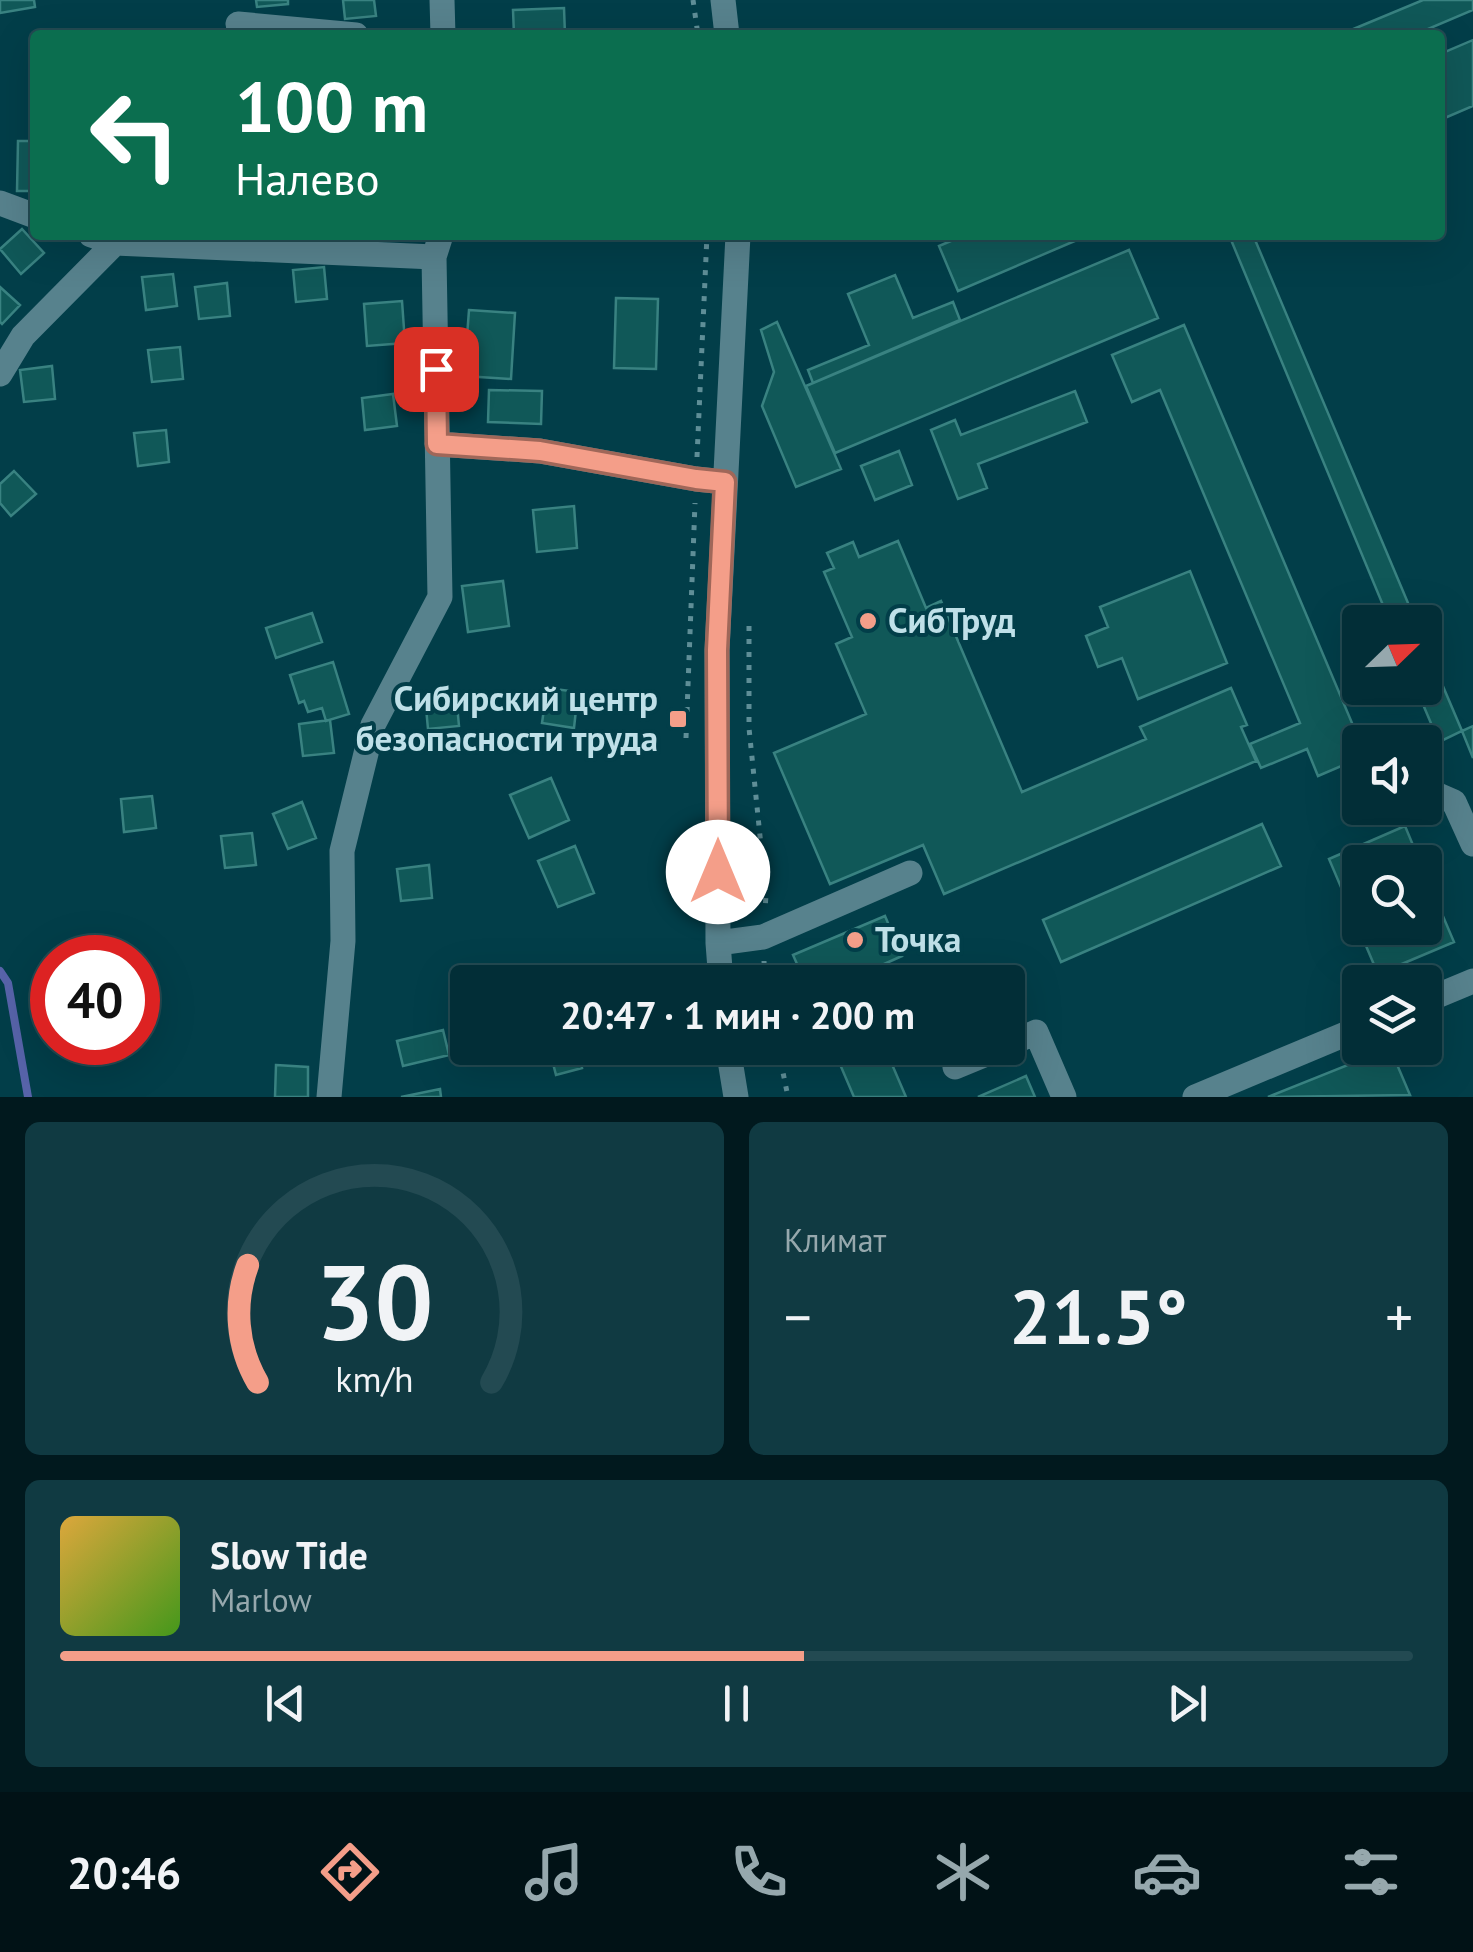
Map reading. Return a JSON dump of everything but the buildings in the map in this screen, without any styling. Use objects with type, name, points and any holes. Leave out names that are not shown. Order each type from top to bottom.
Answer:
[{"type":"street","points":[[442,0],[443,30]]},
{"type":"street","points":[[723,0],[727,30]]},
{"type":"street","points":[[238,24],[302,30]]},
{"type":"street","points":[[0,203],[30,214]]},
{"type":"street","points":[[0,374],[23,336],[102,240]]},
{"type":"street","points":[[151,240],[438,246],[440,596],[372,726],[342,851],[342,941],[329,1097]]},
{"type":"street","points":[[720,965],[717,650],[738,240]]},
{"type":"street","points":[[437,444],[540,451],[725,482]]},
{"type":"street","points":[[1442,797],[1454,802],[1473,844]]},
{"type":"street","points":[[718,943],[763,938],[910,873]]},
{"type":"street","points":[[1442,994],[1473,982]]},
{"type":"street","points":[[1025,1037],[1036,1032],[1064,1097]]},
{"type":"street","points":[[1195,1097],[1342,1036]]},
{"type":"street","points":[[731,1065],[736,1097]]},
{"type":"street","points":[[954,1068],[961,1065]]},
{"type":"path","points":[[693,0],[697,30]]},
{"type":"path","points":[[749,626],[750,728],[766,894],[765,965]]},
{"type":"path","points":[[781,1065],[788,1097]]},
{"type":"waterway","points":[[0,971],[8,983],[28,1097]]},
{"type":"place","name":"СибТруд","points":[[868,621]]},
{"type":"place","name":"Сибирский центр безопасности труда","points":[[678,719]]},
{"type":"place","name":"Точка","points":[[855,940]]},
{"type":"route","points":[[436,369],[437,444],[540,451],[725,482],[717,650],[718,872]]}]
